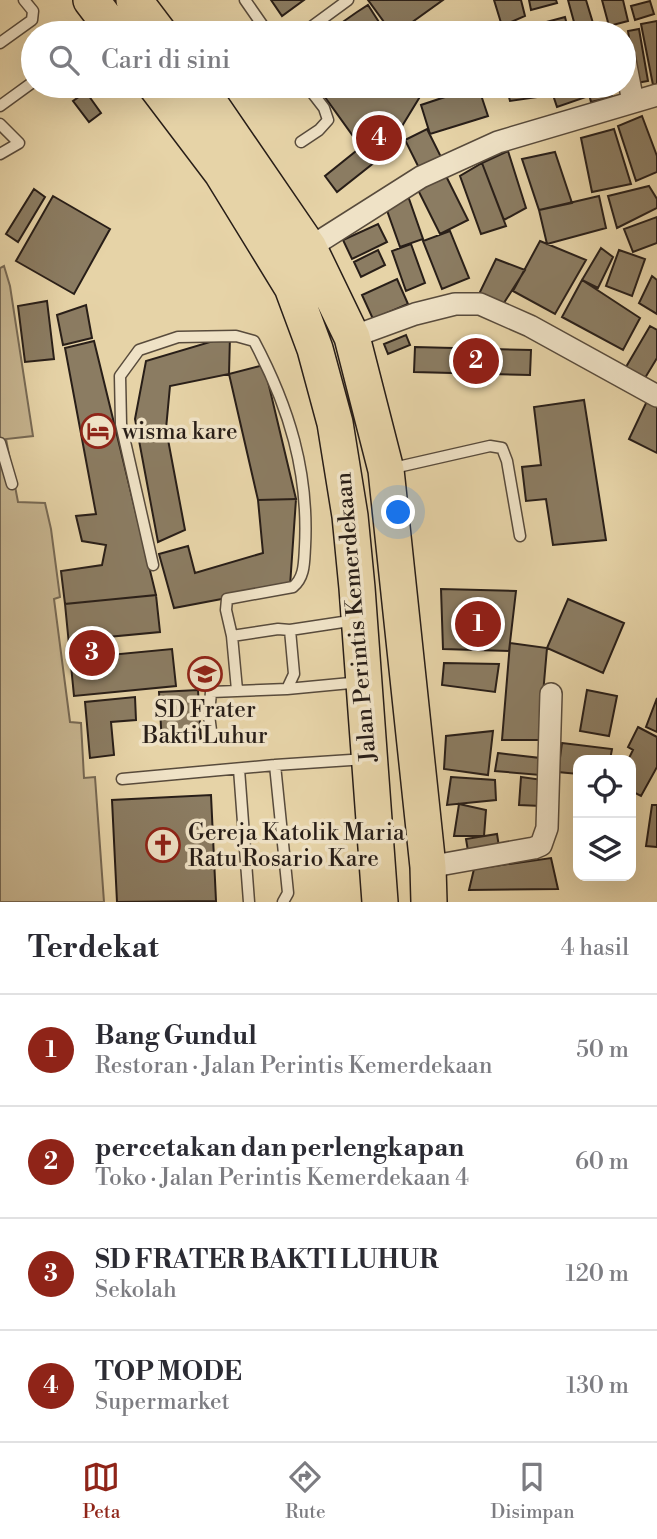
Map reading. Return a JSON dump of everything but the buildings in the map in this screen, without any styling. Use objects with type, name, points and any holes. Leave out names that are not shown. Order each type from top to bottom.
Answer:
[{"type":"highway","points":[[134,0],[150,21]]},
{"type":"highway","name":"Jalan Perintis Kemerdekaan","points":[[165,98],[222,173],[292,287],[315,349],[335,423],[350,516],[360,620],[380,902]]},
{"type":"highway","name":"Jalan Perintis Kemerdekaan","points":[[216,98],[309,248],[352,337],[386,470],[428,867],[429,902]]},
{"type":"street","points":[[309,248],[421,177],[498,142],[657,95]]},
{"type":"street","points":[[632,98],[633,102]]},
{"type":"street","points":[[352,337],[415,314],[455,304],[480,304],[530,326],[657,396]]},
{"type":"street","points":[[428,867],[541,845],[547,828],[551,694]]},
{"type":"lane","points":[[24,0],[33,11],[31,21]]},
{"type":"lane","points":[[245,0],[260,21]]},
{"type":"lane","points":[[319,21],[348,0]]},
{"type":"lane","points":[[0,43],[21,28]]},
{"type":"lane","points":[[0,106],[21,91]]},
{"type":"lane","points":[[301,142],[328,120],[324,108],[316,98]]},
{"type":"lane","points":[[0,124],[19,143],[0,154]]},
{"type":"lane","points":[[153,565],[121,424],[120,376],[139,350],[178,337],[236,336],[254,341],[271,373],[295,440],[305,500],[304,569],[293,587],[227,599],[226,610],[232,636],[237,690]]},
{"type":"lane","points":[[0,443],[12,484]]},
{"type":"lane","points":[[386,470],[490,446],[502,448],[508,461],[520,536]]},
{"type":"lane","points":[[232,636],[360,620]]},
{"type":"lane","points":[[288,689],[294,674],[289,630]]},
{"type":"lane","points":[[212,738],[209,715],[211,692],[363,682]]},
{"type":"lane","points":[[122,779],[368,759]]},
{"type":"lane","points":[[275,765],[288,893],[283,902]]},
{"type":"lane","points":[[239,769],[249,902]]},
{"type":"shaded area","points":[[4,266],[10,286],[33,436],[6,439],[18,502],[45,503],[51,529],[60,597],[54,599],[70,722],[81,723],[84,778],[95,777],[104,902],[0,902],[0,268]]},
{"type":"place","name":"TOP MODE","points":[[379,138]]},
{"type":"place","name":"percetakan dan perlengkapan","points":[[476,361]]},
{"type":"place","name":"wisma kare","points":[[98,431]]},
{"type":"place","name":"Bang Gundul","points":[[478,624]]},
{"type":"place","name":"SD FRATER BAKTI LUHUR","points":[[92,653]]},
{"type":"place","name":"SD Frater Bakti Luhur","points":[[205,674]]},
{"type":"place","name":"Gereja Katolik Maria Ratu Rosario Kare","points":[[163,845]]}]
